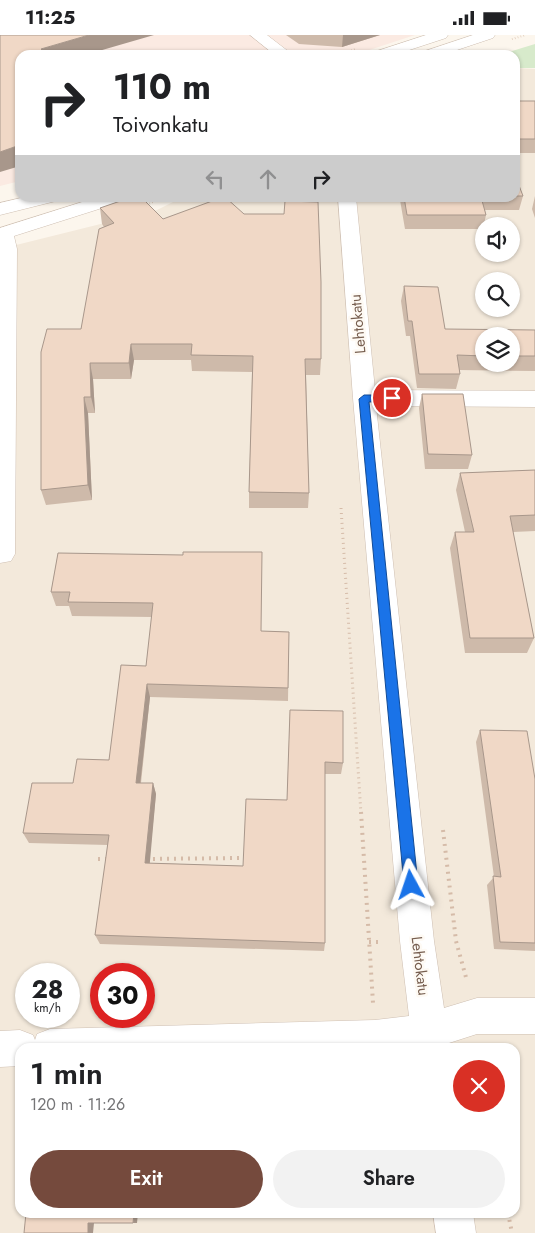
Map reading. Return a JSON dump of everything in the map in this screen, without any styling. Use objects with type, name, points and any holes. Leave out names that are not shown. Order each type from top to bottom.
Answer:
[{"type":"street","points":[[256,35],[278,50]]},
{"type":"street","points":[[394,50],[441,35]]},
{"type":"street","points":[[442,50],[488,35]]},
{"type":"street","points":[[0,209],[29,202]]},
{"type":"street","points":[[2,554],[7,249],[2,233],[102,202]]},
{"type":"street","name":"Lehtokatu","points":[[347,202],[364,399],[416,941],[430,1039]]},
{"type":"street","points":[[364,399],[535,399]]},
{"type":"street","points":[[194,1043],[375,1038],[430,1039],[477,1016],[535,1016]]},
{"type":"street","points":[[0,1049],[15,1049]]},
{"type":"street","points":[[454,1218],[456,1233]]},
{"type":"path","points":[[341,506],[375,1038]]},
{"type":"path","points":[[136,859],[239,858]]},
{"type":"path","points":[[98,859],[117,859]]},
{"type":"path","points":[[509,1218],[512,1233]]},
{"type":"shaded area","points":[[0,35],[415,35],[369,50],[15,50],[15,182],[0,186]]},
{"type":"shaded area","points":[[520,68],[535,69],[535,1233],[0,1233],[0,249],[157,210],[173,202],[520,202]]},
{"type":"green space","points":[[535,44],[535,68],[520,68],[520,50],[515,50]]},
{"type":"building","points":[[0,35],[89,35],[41,49],[42,50],[15,50],[15,147],[0,152]]},
{"type":"building","points":[[520,101],[535,101],[535,139],[520,139]]},
{"type":"building","points":[[117,202],[146,202],[163,219],[209,202],[231,202],[244,214],[284,214],[285,202],[318,202],[321,359],[305,359],[309,493],[249,492],[253,356],[191,355],[192,344],[131,344],[129,363],[90,363],[91,397],[84,397],[88,485],[41,490],[41,352],[47,329],[81,329],[99,229],[114,223],[100,208]]},
{"type":"building","points":[[405,202],[482,202],[486,215],[407,215]]},
{"type":"building","points":[[404,286],[438,287],[445,329],[475,329],[475,356],[457,355],[460,374],[419,374],[412,321],[408,321]]},
{"type":"building","points":[[520,330],[535,330],[535,356],[520,356]]},
{"type":"building","points":[[422,394],[463,394],[472,455],[428,454]]},
{"type":"building","points":[[535,470],[535,515],[510,516],[534,638],[470,638],[455,532],[474,532],[460,473]]},
{"type":"building","points":[[183,552],[262,552],[261,631],[289,632],[288,688],[147,684],[136,783],[153,783],[145,863],[243,866],[246,799],[287,800],[290,710],[343,711],[343,763],[325,762],[325,943],[95,935],[109,835],[23,833],[32,783],[73,783],[77,759],[109,760],[121,665],[146,666],[153,603],[68,602],[70,592],[51,592],[58,553],[183,555]]},
{"type":"building","points":[[480,730],[527,731],[535,779],[535,943],[500,942],[493,876],[501,877]]},
{"type":"building","points":[[26,1218],[134,1218],[133,1223],[88,1223],[88,1233],[24,1233]]},
{"type":"route","points":[[392,398],[364,399],[411,885]]}]
